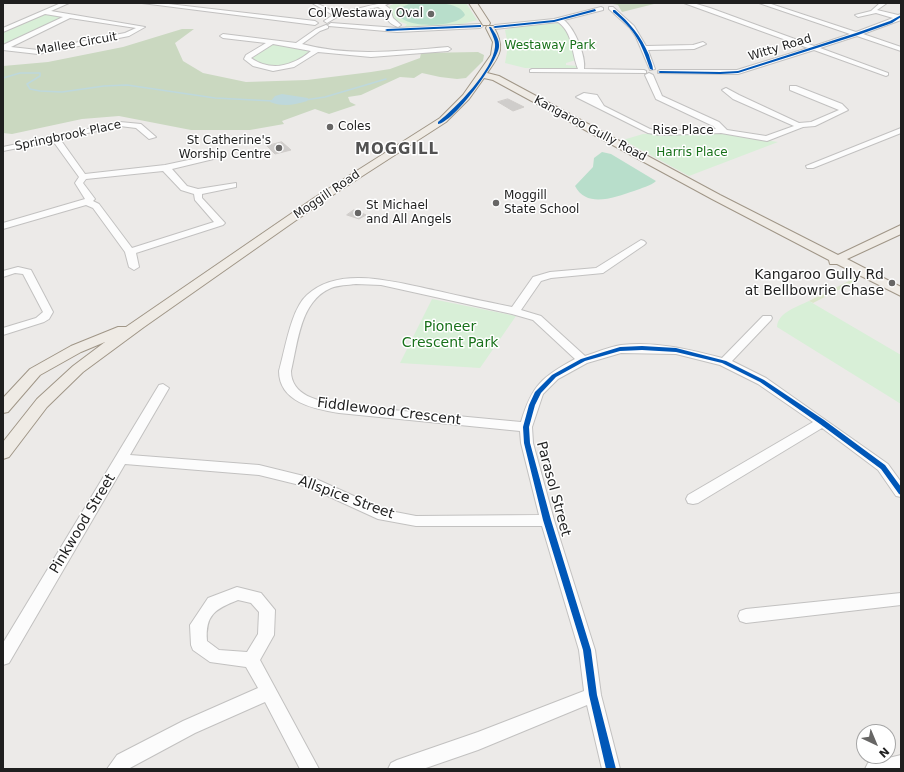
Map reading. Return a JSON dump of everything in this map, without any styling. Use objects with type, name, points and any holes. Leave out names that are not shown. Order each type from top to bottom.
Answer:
[{"type":"main road","name":"Moggill Road","points":[[3,453],[42,403],[63,382],[93,358],[139,324],[330,192],[443,120],[457,108],[482,76],[497,50],[497,42],[489,26],[473,3]]},
{"type":"main road","name":"Kangaroo Gully Road","points":[[482,76],[496,78],[759,220],[901,292]]},
{"type":"main road","points":[[836,260],[901,229]]},
{"type":"main road","name":"Kangaroo Gully Road","points":[[836,260],[901,297]]},
{"type":"main road","name":"Moggill Road","points":[[3,408],[35,372],[66,354],[104,337],[139,324]]},
{"type":"main road","points":[[66,354],[85,354],[93,358]]},
{"type":"street","points":[[3,30],[59,4],[66,3]]},
{"type":"street","points":[[145,3],[315,25],[328,24],[398,30],[548,22],[589,12],[601,7],[617,14],[632,27],[640,37],[644,48],[648,72],[657,94],[665,100],[716,124],[722,131],[735,135],[767,139],[796,129],[799,125]]},
{"type":"street","points":[[315,3],[336,14],[387,3]]},
{"type":"street","points":[[687,3],[886,74]]},
{"type":"street","points":[[762,3],[901,48]]},
{"type":"street","points":[[875,12],[874,9],[884,3]]},
{"type":"street","points":[[380,5],[388,10],[388,16],[392,22],[398,24]]},
{"type":"street","name":"Mallee Circuit","points":[[5,47],[11,50],[38,52],[127,35],[145,27],[139,25],[68,17],[44,12]]},
{"type":"street","points":[[858,15],[875,12],[900,17]]},
{"type":"street","points":[[295,44],[328,24],[336,14]]},
{"type":"street","name":"Mallee Circuit","points":[[5,47],[68,17]]},
{"type":"street","name":"Witty Road","points":[[532,71],[659,73],[738,72],[816,48],[900,17]]},
{"type":"street","points":[[559,20],[570,29],[574,37],[581,68]]},
{"type":"street","points":[[295,44],[315,25]]},
{"type":"street","points":[[223,36],[234,36],[270,43],[295,44],[316,50],[376,55],[448,49]]},
{"type":"street","points":[[270,43],[248,56],[247,59],[253,64],[268,68],[289,67],[298,63],[316,50]]},
{"type":"street","points":[[644,48],[694,47],[703,44]]},
{"type":"street","points":[[659,73],[665,100]]},
{"type":"street","points":[[726,90],[736,97],[799,125],[812,124],[844,110],[839,106],[793,88]]},
{"type":"street","name":"Rise Place","points":[[601,108],[648,131],[660,133],[722,131]]},
{"type":"street","name":"Springbrook Place","points":[[3,149],[124,124],[138,126],[152,137]]},
{"type":"street","points":[[810,166],[901,130]]},
{"type":"street","points":[[56,139],[82,177]]},
{"type":"street","points":[[82,177],[165,168],[223,154]]},
{"type":"street","points":[[165,168],[184,188],[198,192],[233,185]]},
{"type":"street","points":[[82,177],[79,183],[90,199],[87,202]]},
{"type":"street","points":[[130,252],[220,223],[198,198],[198,192]]},
{"type":"street","points":[[3,226],[87,202],[96,206],[130,252],[134,267]]},
{"type":"street","points":[[515,311],[537,279],[550,276],[599,271],[608,263],[641,243]]},
{"type":"street","points":[[3,274],[15,270],[27,272],[48,312],[45,317],[40,320],[3,332]]},
{"type":"street","name":"Fiddlewood Crescent","points":[[526,427],[318,406],[302,399],[291,390],[285,380],[285,370],[300,314],[310,297],[329,285],[356,281],[381,282],[515,311],[537,318],[583,360]]},
{"type":"street","points":[[724,362],[767,318]]},
{"type":"street","name":"Parasol Street","points":[[611,769],[593,695],[587,650],[547,520],[527,443],[526,427],[532,405],[538,392],[554,376],[583,360],[620,349],[642,348],[676,350],[724,362],[762,381],[884,467],[901,492]]},
{"type":"street","name":"Pinkwood Street","points":[[3,658],[122,459],[162,388]]},
{"type":"street","points":[[693,499],[822,422]]},
{"type":"street","name":"Allspice Street","points":[[122,459],[258,470],[310,483],[383,515],[416,521],[470,522],[547,520]]},
{"type":"street","points":[[237,593],[256,598],[267,610],[266,635],[251,660],[216,658],[200,645],[198,625],[213,603],[237,593]]},
{"type":"street","points":[[746,616],[901,599]]},
{"type":"street","points":[[251,660],[310,769]]},
{"type":"street","points":[[116,769],[123,761],[189,727],[268,692]]},
{"type":"street","points":[[397,769],[478,741],[593,695]]},
{"type":"street","points":[[874,769],[901,764]]},
{"type":"green space","name":"Col Westaway Oval","points":[[396,3],[466,3],[477,20],[459,25],[404,28],[407,24],[394,20],[389,6]]},
{"type":"green space","name":"Col Westaway Oval","points":[[411,3],[441,3],[462,10],[465,15],[460,19],[441,24],[430,25],[409,22],[401,18],[397,13],[400,8]]},
{"type":"green space","points":[[608,3],[658,3],[622,12],[618,5]]},
{"type":"green space","points":[[42,13],[64,17],[3,47],[3,30]]},
{"type":"green space","name":"Westaway Park","points":[[558,23],[570,34],[576,60],[566,63],[566,65],[578,66],[579,69],[525,68],[505,63],[508,46],[505,30],[515,27]]},
{"type":"green space","points":[[182,29],[194,29],[175,43],[183,61],[203,73],[246,82],[307,80],[390,69],[420,58],[421,53],[478,52],[484,55],[483,61],[466,78],[457,79],[422,73],[414,78],[400,77],[361,95],[348,97],[350,102],[356,105],[329,114],[315,109],[282,121],[284,124],[250,130],[191,130],[119,116],[82,119],[12,134],[3,133],[3,66],[48,62],[123,47]]},
{"type":"green space","points":[[276,44],[311,50],[292,64],[283,66],[260,64],[252,58],[271,45]]},
{"type":"green space","name":"Harris Place","points":[[718,133],[778,142],[689,176],[623,140],[643,134]]},
{"type":"green space","points":[[602,152],[611,154],[656,181],[646,187],[610,198],[594,199],[587,197],[580,193],[575,186],[593,167],[594,158]]},
{"type":"green space","points":[[855,278],[858,280],[813,303],[809,301]]},
{"type":"green space","name":"Pioneer Crescent Park","points":[[432,299],[516,316],[480,368],[400,363]]},
{"type":"green space","points":[[809,301],[901,355],[901,404],[777,327],[778,322],[784,314]]},
{"type":"water","points":[[282,94],[308,98],[307,101],[298,104],[279,105],[270,102],[275,96]]},
{"type":"building","points":[[508,99],[524,107],[513,111],[498,102]]},
{"type":"building","name":"St Catherine's Worship Centre","points":[[282,142],[291,150],[275,154],[267,146]]},
{"type":"building","points":[[354,210],[366,215],[359,219],[347,215]]},
{"type":"waterway","points":[[3,78],[20,73],[40,73],[40,76],[27,84],[30,89],[40,91],[62,92],[104,86],[127,85],[215,98],[273,101]]},
{"type":"waterway","points":[[305,100],[325,97],[386,79]]},
{"type":"cycle path","points":[[495,27],[554,21],[595,10]]},
{"type":"cycle path","points":[[614,11],[634,30],[642,43],[652,69]]},
{"type":"cycle path","points":[[660,72],[738,72],[857,34],[891,22],[901,16]]},
{"type":"cycle path","points":[[387,30],[480,26]]},
{"type":"cycle path","points":[[439,123],[455,110],[464,100],[482,77],[495,56],[497,43],[490,28]]},
{"type":"cycle path","points":[[611,769],[593,695],[587,650],[547,520],[527,443],[526,427],[532,405],[538,392],[554,376],[583,360],[620,349],[642,348],[676,350],[724,362],[762,381],[822,422],[883,467],[901,492]]},
{"type":"place","name":"Col Westaway Oval","points":[[431,14]]},
{"type":"place","name":"Coles","points":[[330,127]]},
{"type":"place","name":"St Catherine's Worship Centre","points":[[279,148]]},
{"type":"place","name":"Moggill State School","points":[[496,203]]},
{"type":"place","name":"St Michael and All Angels","points":[[358,213]]},
{"type":"place","name":"Kangaroo Gully Rd at Bellbowrie Chase","points":[[892,283]]},
{"type":"district","name":"MOGGILL","points":[[397,150]]}]
